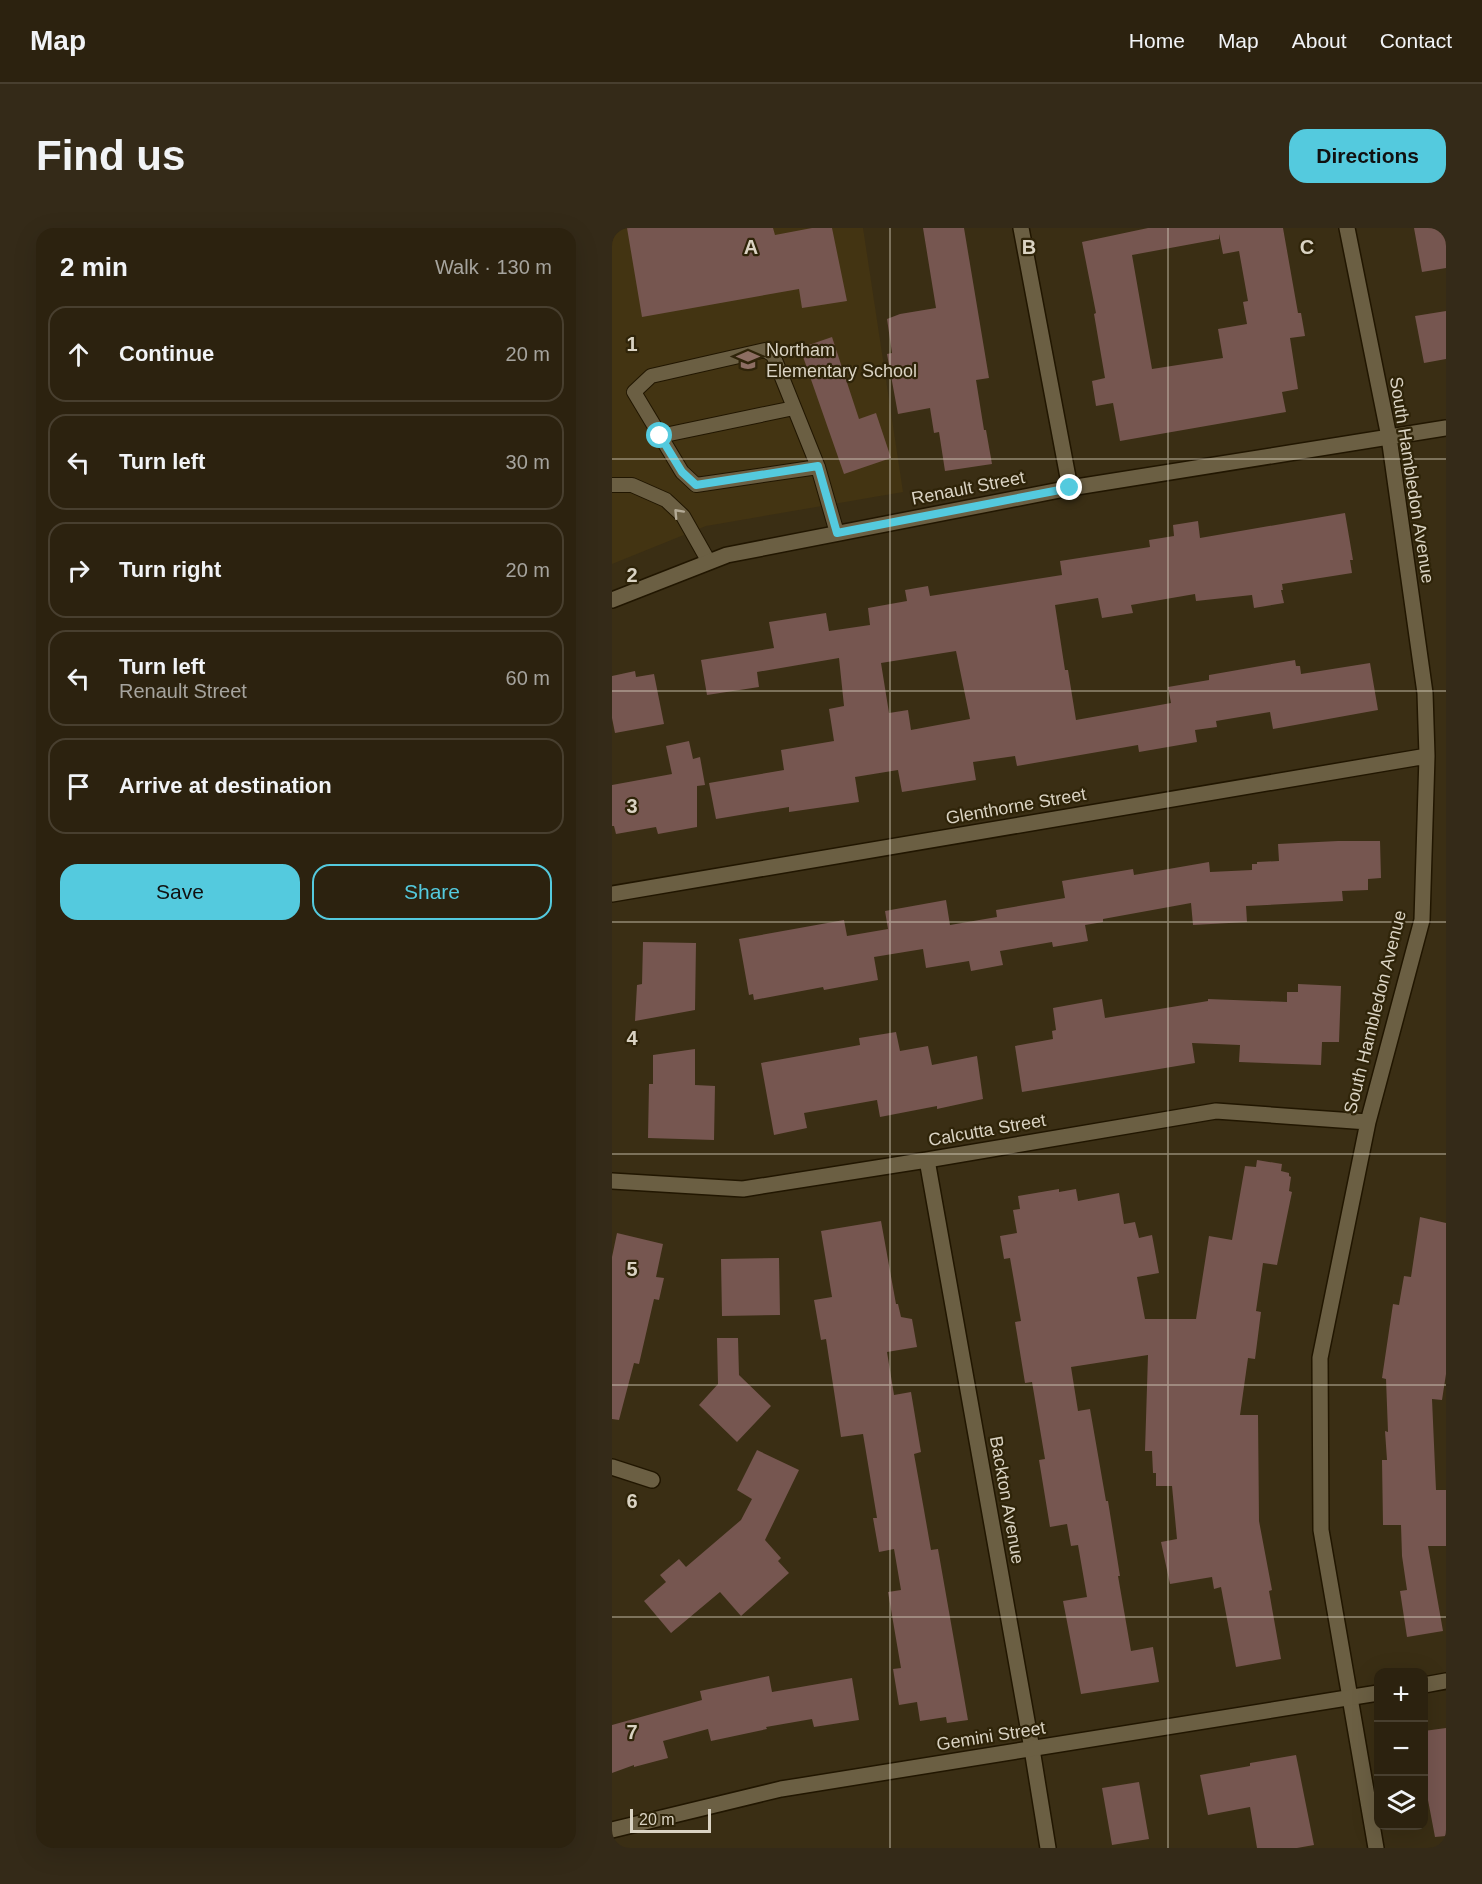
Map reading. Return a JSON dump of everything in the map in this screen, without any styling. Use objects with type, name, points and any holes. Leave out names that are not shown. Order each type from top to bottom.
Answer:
[{"type":"street","points":[[1021,228],[1070,488]]},
{"type":"street","name":"South Hambledon Avenue","points":[[1347,228],[1389,437],[1425,693],[1428,756],[1422,920],[1368,1122],[1320,1358],[1322,1530],[1376,1848]]},
{"type":"street","name":"Renault Street","points":[[612,600],[727,555],[1070,488],[1446,428]]},
{"type":"street","name":"Glenthorne Street","points":[[612,894],[1428,756]]},
{"type":"street","name":"Calcutta Street","points":[[612,1181],[742,1189],[1216,1111],[1368,1122]]},
{"type":"street","name":"Backton Avenue","points":[[927,1160],[1048,1848]]},
{"type":"street","points":[[612,1467],[652,1480]]},
{"type":"street","points":[[1428,1684],[1446,1681]]},
{"type":"street","name":"Gemini Street","points":[[612,1830],[781,1789],[1374,1694]]},
{"type":"lane","points":[[818,466],[696,485],[682,472],[634,392],[651,376],[765,350],[772,355],[818,466],[837,533]]},
{"type":"lane","points":[[660,436],[794,408]]},
{"type":"lane","points":[[612,485],[632,485],[666,500],[683,516],[709,562]]},
{"type":"shaded area","name":"Northam Elementary School","points":[[612,228],[863,228],[903,492],[706,526],[612,564]]},
{"type":"building","points":[[627,228],[773,228],[775,235],[812,228],[832,228],[847,301],[802,308],[799,289],[642,317]]},
{"type":"building","points":[[923,228],[964,228],[989,378],[976,380],[992,464],[945,471],[939,432],[934,433],[930,408],[898,414],[887,354],[892,353],[887,319],[900,314],[936,308]]},
{"type":"building","points":[[1148,228],[1283,228],[1298,313],[1301,313],[1305,336],[1290,338],[1298,389],[1282,392],[1286,412],[1120,441],[1113,403],[1096,406],[1092,381],[1105,378],[1094,314],[1096,313],[1082,242]],"holes":[[[1219,234],[1223,254],[1239,251],[1248,301],[1243,302],[1247,324],[1218,329],[1223,358],[1152,369],[1132,255],[1219,239]]]},
{"type":"building","points":[[1414,228],[1446,228],[1446,268],[1422,272]]},
{"type":"building","points":[[1446,311],[1446,359],[1424,363],[1415,316]]},
{"type":"building","points":[[832,337],[859,419],[876,413],[891,458],[844,474],[800,348]]},
{"type":"building","points":[[1345,513],[1353,560],[1350,560],[1352,573],[1282,584],[1284,603],[1254,608],[1252,595],[1196,601],[1195,594],[1131,605],[1133,613],[1102,618],[1098,598],[1055,605],[1065,670],[1068,670],[1076,720],[1171,703],[1168,687],[1209,680],[1209,675],[1295,660],[1296,666],[1300,666],[1301,674],[1370,663],[1378,710],[1273,729],[1270,712],[1216,721],[1217,727],[1195,730],[1197,742],[1139,752],[1138,745],[1017,766],[1015,756],[973,762],[976,780],[902,792],[898,770],[855,777],[859,802],[789,812],[789,807],[716,819],[709,783],[784,770],[781,750],[834,741],[829,709],[844,706],[839,658],[757,672],[759,687],[707,695],[701,660],[774,648],[769,622],[826,613],[829,631],[870,625],[868,608],[907,601],[905,590],[928,586],[930,596],[1062,575],[1060,561],[1150,547],[1149,540],[1174,536],[1173,525],[1198,521],[1200,538]],"holes":[[[956,651],[970,719],[911,730],[908,710],[889,713],[881,663]]]},
{"type":"building","points":[[635,671],[636,677],[654,674],[664,724],[615,733],[612,718],[612,676]]},
{"type":"building","points":[[689,741],[693,759],[700,757],[705,785],[697,786],[697,827],[658,834],[656,827],[616,834],[612,826],[612,785],[672,774],[666,746]]},
{"type":"building","points":[[1380,841],[1381,878],[1368,879],[1368,890],[1342,891],[1343,901],[1246,906],[1247,922],[1193,925],[1191,903],[1103,919],[1103,922],[1085,925],[1088,941],[1053,947],[1052,942],[1000,951],[1003,965],[971,971],[969,961],[926,968],[923,949],[874,957],[878,980],[824,990],[823,987],[754,1000],[753,994],[749,995],[739,939],[844,920],[847,936],[888,929],[885,911],[946,900],[950,925],[997,917],[996,910],[1065,898],[1062,881],[1133,869],[1134,875],[1209,862],[1210,872],[1252,870],[1252,864],[1257,864],[1257,862],[1279,861],[1278,844]]},
{"type":"building","points":[[643,942],[696,943],[695,1010],[635,1021],[637,985],[642,984]]},
{"type":"building","points":[[1298,984],[1341,986],[1339,1042],[1322,1042],[1321,1065],[1239,1062],[1240,1045],[1192,1043],[1195,1063],[1022,1092],[1015,1046],[1053,1039],[1052,1031],[1056,1030],[1053,1008],[1102,999],[1105,1018],[1208,1001],[1208,999],[1287,1002],[1287,992],[1298,992]]},
{"type":"building","points":[[896,1032],[900,1051],[928,1046],[932,1065],[977,1056],[983,1099],[937,1109],[937,1106],[880,1117],[877,1100],[804,1113],[807,1128],[774,1135],[761,1063],[860,1045],[859,1038]]},
{"type":"building","points":[[695,1049],[695,1085],[715,1086],[714,1140],[648,1138],[649,1084],[653,1084],[653,1055]]},
{"type":"building","points":[[1257,1160],[1282,1164],[1281,1171],[1289,1173],[1291,1177],[1289,1191],[1292,1192],[1277,1265],[1263,1263],[1256,1311],[1261,1312],[1255,1359],[1248,1358],[1240,1415],[1258,1415],[1259,1521],[1272,1590],[1269,1591],[1281,1659],[1236,1667],[1221,1587],[1214,1589],[1212,1577],[1170,1584],[1161,1542],[1177,1539],[1172,1486],[1156,1486],[1152,1451],[1145,1451],[1148,1355],[1071,1367],[1078,1411],[1090,1409],[1106,1501],[1108,1501],[1131,1651],[1153,1647],[1159,1682],[1081,1694],[1063,1601],[1087,1597],[1078,1545],[1071,1546],[1067,1524],[1050,1527],[1039,1460],[1045,1459],[1032,1382],[1025,1383],[1015,1322],[1021,1321],[1010,1258],[1004,1259],[1000,1236],[1017,1233],[1013,1210],[1020,1209],[1018,1196],[1059,1189],[1059,1192],[1076,1189],[1078,1201],[1119,1193],[1124,1224],[1135,1222],[1139,1238],[1152,1235],[1159,1273],[1137,1277],[1145,1319],[1196,1319],[1209,1236],[1232,1240],[1245,1166],[1256,1167]]},
{"type":"building","points":[[1420,1217],[1446,1223],[1446,1374],[1442,1400],[1432,1399],[1436,1490],[1446,1490],[1446,1546],[1428,1546],[1443,1631],[1407,1637],[1400,1591],[1407,1590],[1402,1556],[1401,1525],[1383,1525],[1382,1460],[1387,1460],[1385,1431],[1388,1432],[1386,1379],[1382,1378],[1393,1304],[1399,1305],[1404,1276],[1411,1277]]},
{"type":"building","points":[[881,1221],[896,1304],[898,1304],[901,1317],[912,1319],[917,1347],[887,1352],[894,1395],[911,1392],[921,1452],[914,1454],[931,1550],[938,1549],[968,1720],[947,1723],[946,1717],[920,1721],[917,1702],[899,1705],[893,1669],[901,1668],[888,1592],[901,1590],[894,1549],[879,1552],[873,1518],[877,1518],[863,1434],[841,1437],[826,1339],[821,1340],[814,1300],[832,1297],[821,1231]]},
{"type":"building","points":[[617,1233],[663,1244],[656,1277],[664,1278],[659,1300],[654,1299],[639,1364],[634,1363],[619,1420],[612,1419],[612,1257]]},
{"type":"building","points":[[779,1258],[780,1315],[722,1316],[721,1259]]},
{"type":"building","points":[[717,1338],[738,1338],[739,1375],[771,1406],[737,1442],[699,1405],[718,1384]]},
{"type":"building","points":[[757,1450],[799,1470],[765,1540],[781,1558],[778,1561],[789,1573],[741,1616],[720,1592],[671,1633],[644,1601],[666,1582],[660,1575],[679,1559],[686,1567],[741,1520],[752,1499],[737,1490]]},
{"type":"building","points":[[769,1676],[772,1692],[852,1678],[859,1720],[814,1727],[812,1719],[766,1727],[767,1729],[711,1741],[708,1729],[663,1741],[668,1758],[634,1767],[634,1765],[612,1773],[612,1725],[702,1700],[700,1691]]},
{"type":"building","points":[[1446,1728],[1446,1836],[1435,1837],[1428,1800],[1428,1730]]},
{"type":"building","points":[[1296,1755],[1314,1845],[1297,1848],[1257,1848],[1250,1807],[1208,1815],[1200,1775]]},
{"type":"building","points":[[1139,1782],[1149,1839],[1112,1845],[1102,1788]]},
{"type":"place","name":"Northam Elementary School","points":[[748,360]]},
{"type":"route","points":[[660,436],[682,472],[696,485],[818,466],[837,533],[1070,488]]}]
